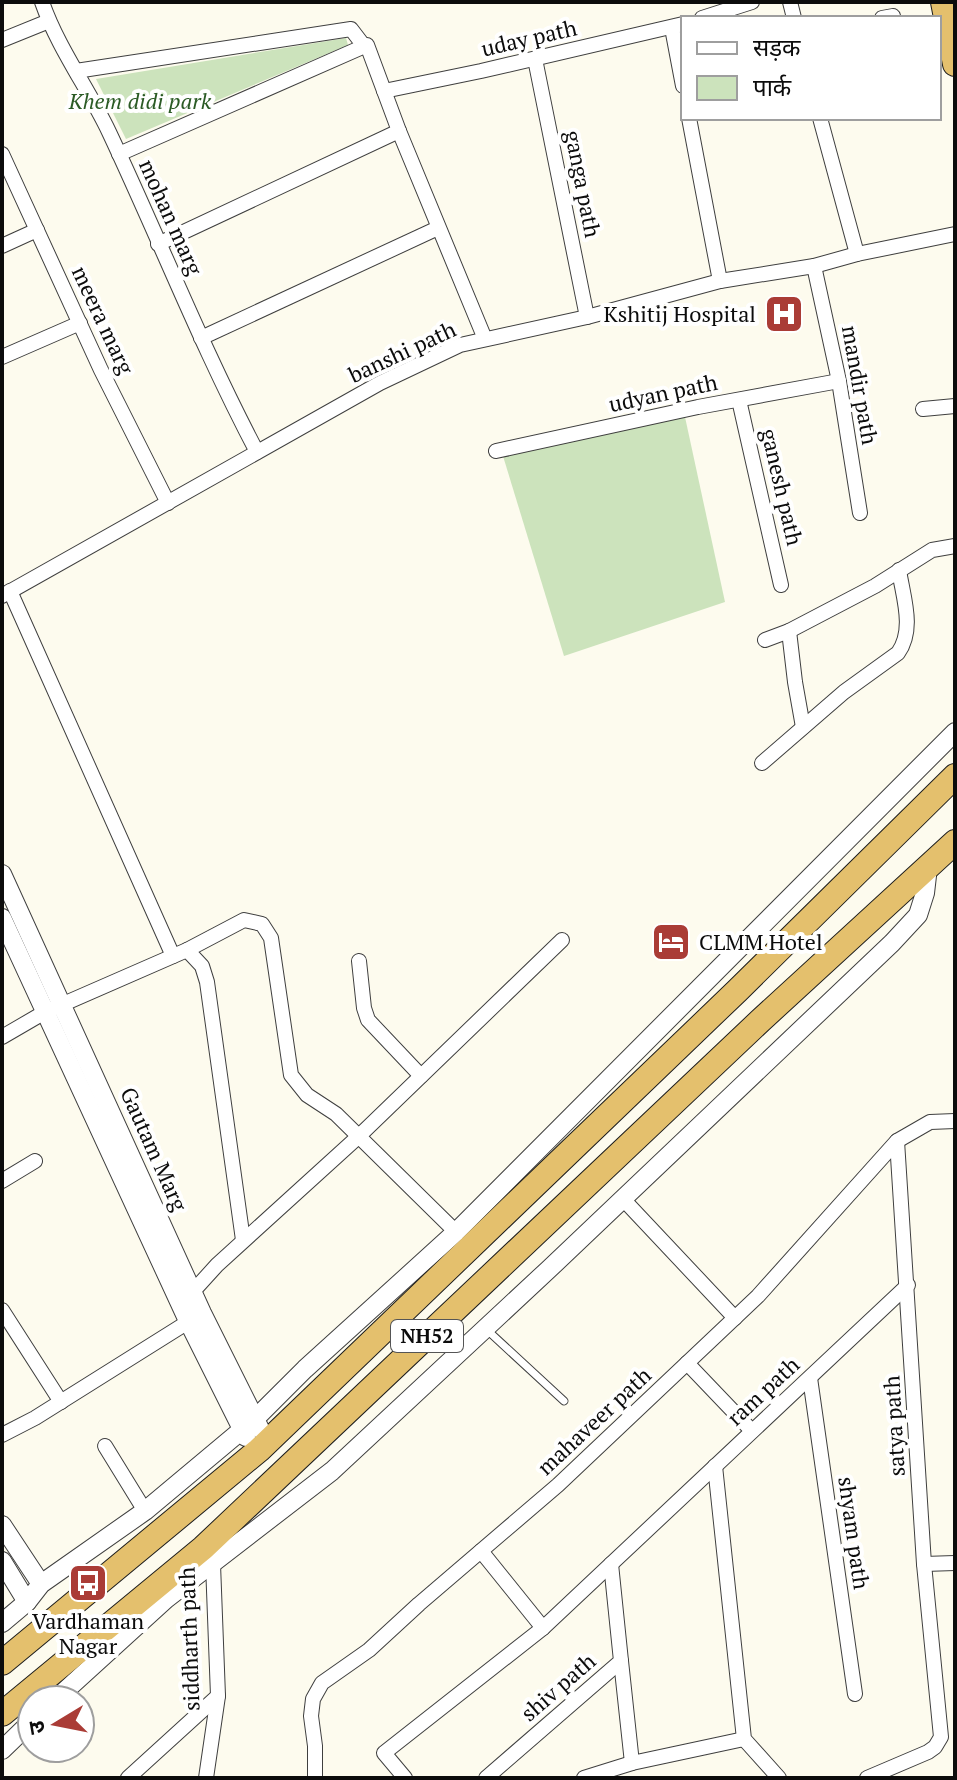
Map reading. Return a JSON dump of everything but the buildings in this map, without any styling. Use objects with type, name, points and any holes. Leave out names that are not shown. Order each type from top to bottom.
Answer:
[{"type":"highway","points":[[943,2],[955,64]]},
{"type":"highway","name":"NH52","points":[[2,1663],[260,1448],[737,991],[955,776]]},
{"type":"highway","name":"NH52","points":[[2,1714],[208,1556],[761,1020],[955,842]]},
{"type":"street","name":"mohan marg","points":[[42,2],[49,21],[108,129],[201,338],[257,452]]},
{"type":"street","points":[[708,16],[752,2]]},
{"type":"street","points":[[2,40],[49,21]]},
{"type":"street","points":[[678,26],[681,62]]},
{"type":"street","name":"uday path","points":[[384,91],[678,26]]},
{"type":"street","points":[[76,71],[351,29],[364,46],[367,45],[485,339]]},
{"type":"street","points":[[119,154],[364,46]]},
{"type":"street","name":"ganga path","points":[[535,59],[587,317]]},
{"type":"street","points":[[689,120],[720,281]]},
{"type":"street","points":[[821,120],[857,254]]},
{"type":"street","points":[[158,244],[399,131]]},
{"type":"street","name":"meera marg","points":[[2,154],[168,503]]},
{"type":"street","points":[[201,338],[438,228]]},
{"type":"street","points":[[2,246],[37,230]]},
{"type":"street","name":"banshi path","points":[[6,594],[380,383],[460,345],[587,317],[720,281],[814,266],[955,234]]},
{"type":"street","name":"mandir path","points":[[814,266],[839,381],[860,513]]},
{"type":"street","points":[[2,357],[80,323]]},
{"type":"street","name":"udyan path","points":[[496,451],[839,381]]},
{"type":"street","name":"ganesh path","points":[[739,400],[781,585]]},
{"type":"street","points":[[923,409],[955,406]]},
{"type":"street","points":[[765,640],[789,631],[875,586],[932,550],[955,546]]},
{"type":"street","points":[[762,763],[904,645],[908,629],[899,570]]},
{"type":"street","points":[[6,594],[180,953],[202,966],[207,982],[243,1240]]},
{"type":"street","points":[[789,631],[803,727]]},
{"type":"street","points":[[2,1623],[27,1602],[41,1584],[145,1511],[249,1424],[456,1232],[955,732]]},
{"type":"street","points":[[73,1684],[208,1556],[332,1471],[892,943],[918,915],[928,867]]},
{"type":"street","name":"Gautam Marg","points":[[2,874],[63,1005],[186,1298],[260,1448]]},
{"type":"street","points":[[2,918],[186,1298],[243,1240],[359,1136],[562,940]]},
{"type":"street","points":[[2,1037],[45,1012],[180,953],[244,920],[262,924],[271,938],[291,1075],[307,1095],[336,1114],[456,1232]]},
{"type":"street","points":[[359,961],[368,1020],[421,1076]]},
{"type":"street","name":"mahaveer path","points":[[315,1778],[311,1716],[313,1699],[322,1683],[369,1650],[558,1485],[758,1296],[897,1141],[930,1122],[955,1121]]},
{"type":"street","points":[[897,1141],[908,1285]]},
{"type":"street","points":[[2,1181],[35,1161]]},
{"type":"street","points":[[623,1199],[735,1318]]},
{"type":"street","name":"ram path","points":[[405,1778],[384,1753],[543,1628],[908,1285]]},
{"type":"street","name":"satya path","points":[[867,1778],[928,1752],[941,1737],[924,1564],[908,1285]]},
{"type":"street","points":[[2,1310],[61,1402]]},
{"type":"street","points":[[2,1435],[35,1418],[196,1318]]},
{"type":"street","points":[[687,1363],[752,1431]]},
{"type":"street","name":"shyam path","points":[[810,1378],[855,1694]]},
{"type":"street","points":[[105,1446],[145,1511]]},
{"type":"street","points":[[715,1466],[744,1739],[779,1778]]},
{"type":"street","points":[[2,1525],[41,1584]]},
{"type":"street","points":[[481,1551],[543,1628]]},
{"type":"street","name":"siddharth path","points":[[206,1778],[218,1696],[208,1556]]},
{"type":"street","points":[[2,1561],[27,1602]]},
{"type":"street","points":[[924,1564],[955,1563]]},
{"type":"street","name":"shiv path","points":[[494,1775],[621,1661],[611,1564]]},
{"type":"street","points":[[621,1661],[632,1763]]},
{"type":"street","points":[[128,1778],[218,1696]]},
{"type":"street","points":[[584,1778],[632,1763],[744,1739]]},
{"type":"lane","points":[[486,1328],[564,1401]]},
{"type":"green space","name":"Khem didi park","points":[[346,38],[348,45],[126,139],[96,79]]},
{"type":"green space","points":[[685,417],[725,602],[564,656],[503,456]]},
{"type":"place","name":"Kshitij Hospital","points":[[784,314]]},
{"type":"place","name":"CLMM Hotel","points":[[671,942]]},
{"type":"place","name":"Vardhaman Nagar","points":[[88,1583]]}]
